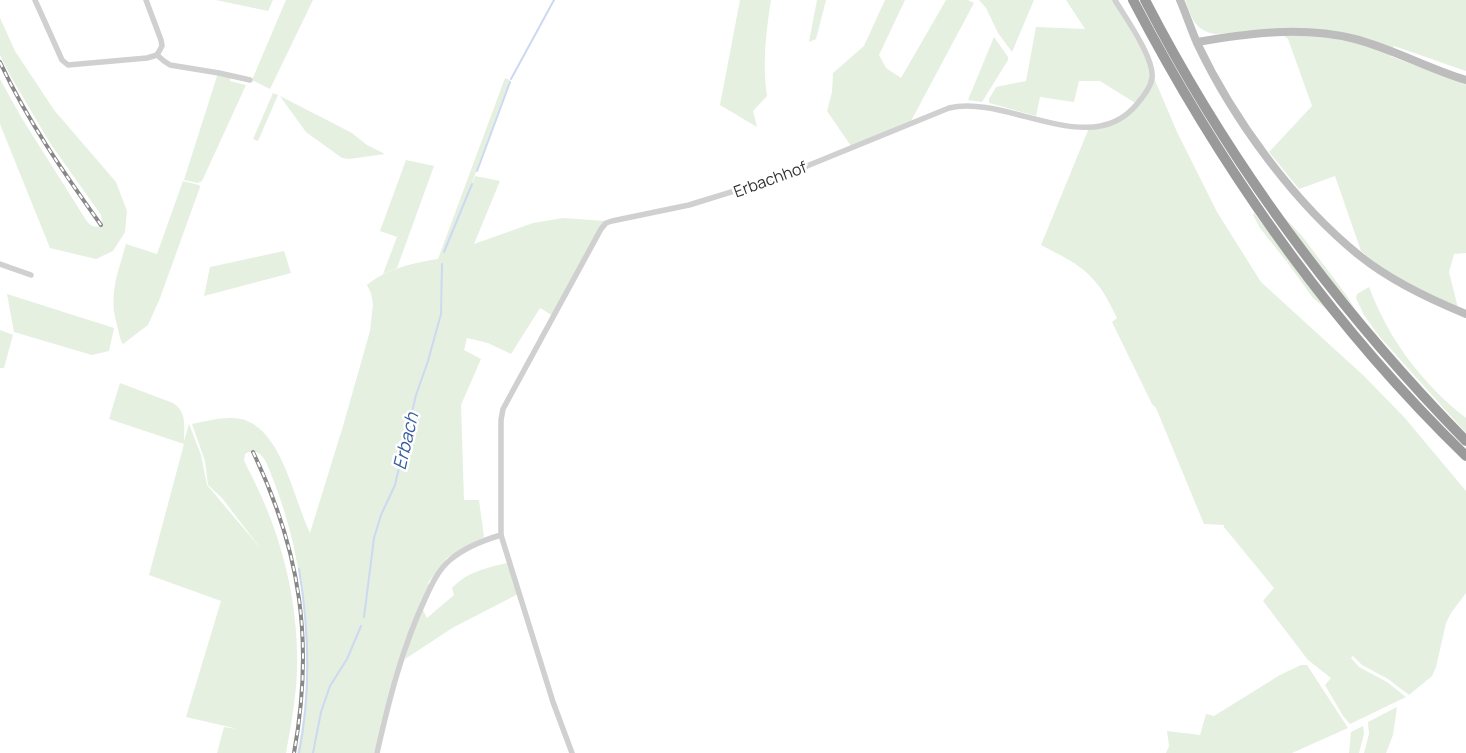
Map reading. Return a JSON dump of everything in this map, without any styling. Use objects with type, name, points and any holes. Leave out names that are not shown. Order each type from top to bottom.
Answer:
[{"type":"highway","points":[[1133,0],[1169,67],[1204,126],[1248,194],[1297,262],[1372,356],[1415,404],[1466,456]]},
{"type":"highway","points":[[1145,0],[1226,142],[1280,222],[1370,337],[1466,441]]},
{"type":"street","points":[[35,0],[62,60],[72,65],[147,58],[157,54],[162,46],[161,40],[146,0]]},
{"type":"street","name":"Erbachhof","points":[[572,753],[553,702],[501,535],[501,420],[503,409],[601,229],[606,223],[689,206],[780,177],[959,105],[982,106],[1072,126],[1096,127],[1120,119],[1137,104],[1149,88],[1152,70],[1145,51],[1115,0]]},
{"type":"street","points":[[1180,0],[1197,42],[1227,99],[1271,163],[1325,224],[1360,256],[1388,275],[1427,298],[1466,314]]},
{"type":"street","points":[[1197,42],[1282,32],[1302,31],[1328,34],[1358,40],[1466,80]]},
{"type":"street","points":[[157,54],[170,65],[250,80]]},
{"type":"street","points":[[0,264],[32,276]]},
{"type":"street","points":[[377,753],[390,699],[408,638],[432,585],[445,565],[457,554],[488,538],[501,535]]},
{"type":"green space","points":[[216,0],[273,0],[268,11]]},
{"type":"green space","points":[[286,0],[313,0],[270,89],[252,80]]},
{"type":"green space","points":[[740,0],[771,0],[765,60],[767,96],[753,111],[757,127],[720,105]]},
{"type":"green space","points":[[817,0],[826,0],[816,39],[809,42]]},
{"type":"green space","points":[[885,0],[905,0],[879,55],[886,68],[901,78],[946,0],[968,0],[974,3],[911,121],[851,146],[827,111],[832,92],[833,73],[864,46]]},
{"type":"green space","points":[[979,0],[1034,0],[1012,52],[998,33],[986,8]]},
{"type":"green space","points":[[1066,0],[1113,0],[1143,52],[1177,132],[1217,212],[1261,282],[1364,376],[1404,417],[1466,491],[1466,593],[1446,623],[1436,667],[1432,676],[1409,695],[1388,679],[1362,665],[1353,656],[1351,658],[1359,667],[1387,682],[1406,697],[1350,724],[1343,716],[1325,685],[1331,678],[1308,660],[1263,601],[1274,588],[1224,525],[1204,524],[1156,408],[1152,404],[1112,322],[1117,318],[1103,292],[1080,267],[1041,245],[1089,128],[1115,122],[1137,104],[1100,81],[1079,81],[1074,102],[1040,97],[1036,116],[989,103],[989,99],[996,87],[1026,81],[1036,27],[1085,29]]},
{"type":"green space","points":[[1185,0],[1466,0],[1466,71],[1394,46],[1390,56],[1466,84],[1466,253],[1454,254],[1449,272],[1458,308],[1425,295],[1387,272],[1361,251],[1335,176],[1299,189],[1269,152],[1312,106],[1288,39],[1275,29],[1215,34],[1202,30],[1195,22]]},
{"type":"green space","points":[[0,18],[15,51],[54,110],[116,182],[127,211],[125,232],[113,251],[96,259],[50,248],[0,124],[0,79],[21,117],[86,220],[92,226],[100,226],[102,221],[101,215],[50,143],[0,55]]},
{"type":"green space","points":[[994,37],[1008,57],[1008,60],[982,102],[968,100]]},
{"type":"green space","points":[[218,73],[231,76],[230,81],[246,85],[202,181],[198,183],[184,180]]},
{"type":"green space","points":[[505,78],[510,80],[464,204],[475,176],[500,181],[474,244],[533,223],[563,218],[605,221],[553,316],[540,308],[511,354],[488,343],[467,338],[464,350],[481,359],[461,405],[464,500],[479,500],[484,537],[447,558],[428,583],[431,585],[419,611],[374,753],[297,753],[304,712],[306,670],[305,621],[299,573],[288,525],[269,469],[260,454],[251,452],[245,454],[244,460],[269,514],[278,539],[291,591],[297,643],[296,691],[286,753],[217,753],[224,727],[238,729],[186,717],[221,601],[149,575],[184,444],[109,419],[120,383],[173,403],[181,411],[184,420],[184,441],[189,424],[201,455],[207,485],[261,549],[222,498],[208,485],[205,461],[192,424],[229,418],[241,419],[255,425],[267,436],[277,451],[310,533],[370,331],[373,304],[367,285],[374,279],[391,271],[438,259]]},
{"type":"green space","points":[[273,93],[278,95],[258,141],[253,139]]},
{"type":"green space","points":[[280,96],[352,133],[367,145],[385,154],[349,159],[342,158],[306,132]]},
{"type":"green space","points":[[406,160],[434,166],[397,268],[383,274],[397,237],[380,231]]},
{"type":"green space","points":[[183,181],[199,185],[200,187],[160,298],[148,325],[123,344],[113,304],[117,274],[126,244],[157,254]]},
{"type":"green space","points":[[1254,213],[1330,312],[1313,298],[1287,262],[1288,260],[1286,261],[1260,228],[1253,215]]},
{"type":"green space","points":[[1284,217],[1302,236],[1355,309],[1315,262]]},
{"type":"green space","points":[[284,251],[291,273],[204,296],[210,267]]},
{"type":"green space","points":[[1369,287],[1386,324],[1408,359],[1435,390],[1466,418],[1466,433],[1379,336],[1364,315],[1356,298],[1357,294]]},
{"type":"green space","points":[[7,294],[114,328],[109,351],[92,355],[14,332]]},
{"type":"green space","points":[[0,330],[13,335],[4,368],[0,368]]},
{"type":"green space","points":[[507,563],[518,594],[454,627],[405,659],[410,639],[423,610],[427,618],[454,595],[452,588],[464,578],[484,569]]},
{"type":"green space","points":[[1301,665],[1307,665],[1348,728],[1292,753],[1166,753],[1169,746],[1167,731],[1200,735],[1206,714],[1214,716],[1280,675]]},
{"type":"green space","points":[[1397,707],[1393,735],[1386,753],[1364,753],[1369,734],[1368,722]]},
{"type":"green space","points":[[1363,726],[1364,734],[1359,753],[1349,753],[1351,732]]},
{"type":"waterway","name":"Erbach","points":[[511,79],[554,0]]},
{"type":"waterway","name":"Erbach","points":[[477,171],[510,82]]},
{"type":"waterway","name":"Erbach","points":[[444,252],[472,184]]},
{"type":"waterway","name":"Erbach","points":[[364,617],[374,538],[381,515],[395,485],[416,395],[441,314],[442,264]]},
{"type":"waterway","points":[[299,569],[307,638],[307,684],[299,753]]},
{"type":"waterway","name":"Erbach","points":[[313,753],[321,712],[330,686],[347,659],[361,626]]},
{"type":"railway","points":[[0,62],[34,125],[101,225]]},
{"type":"railway","points":[[253,452],[282,526],[292,562],[299,599],[303,674],[294,753]]}]
